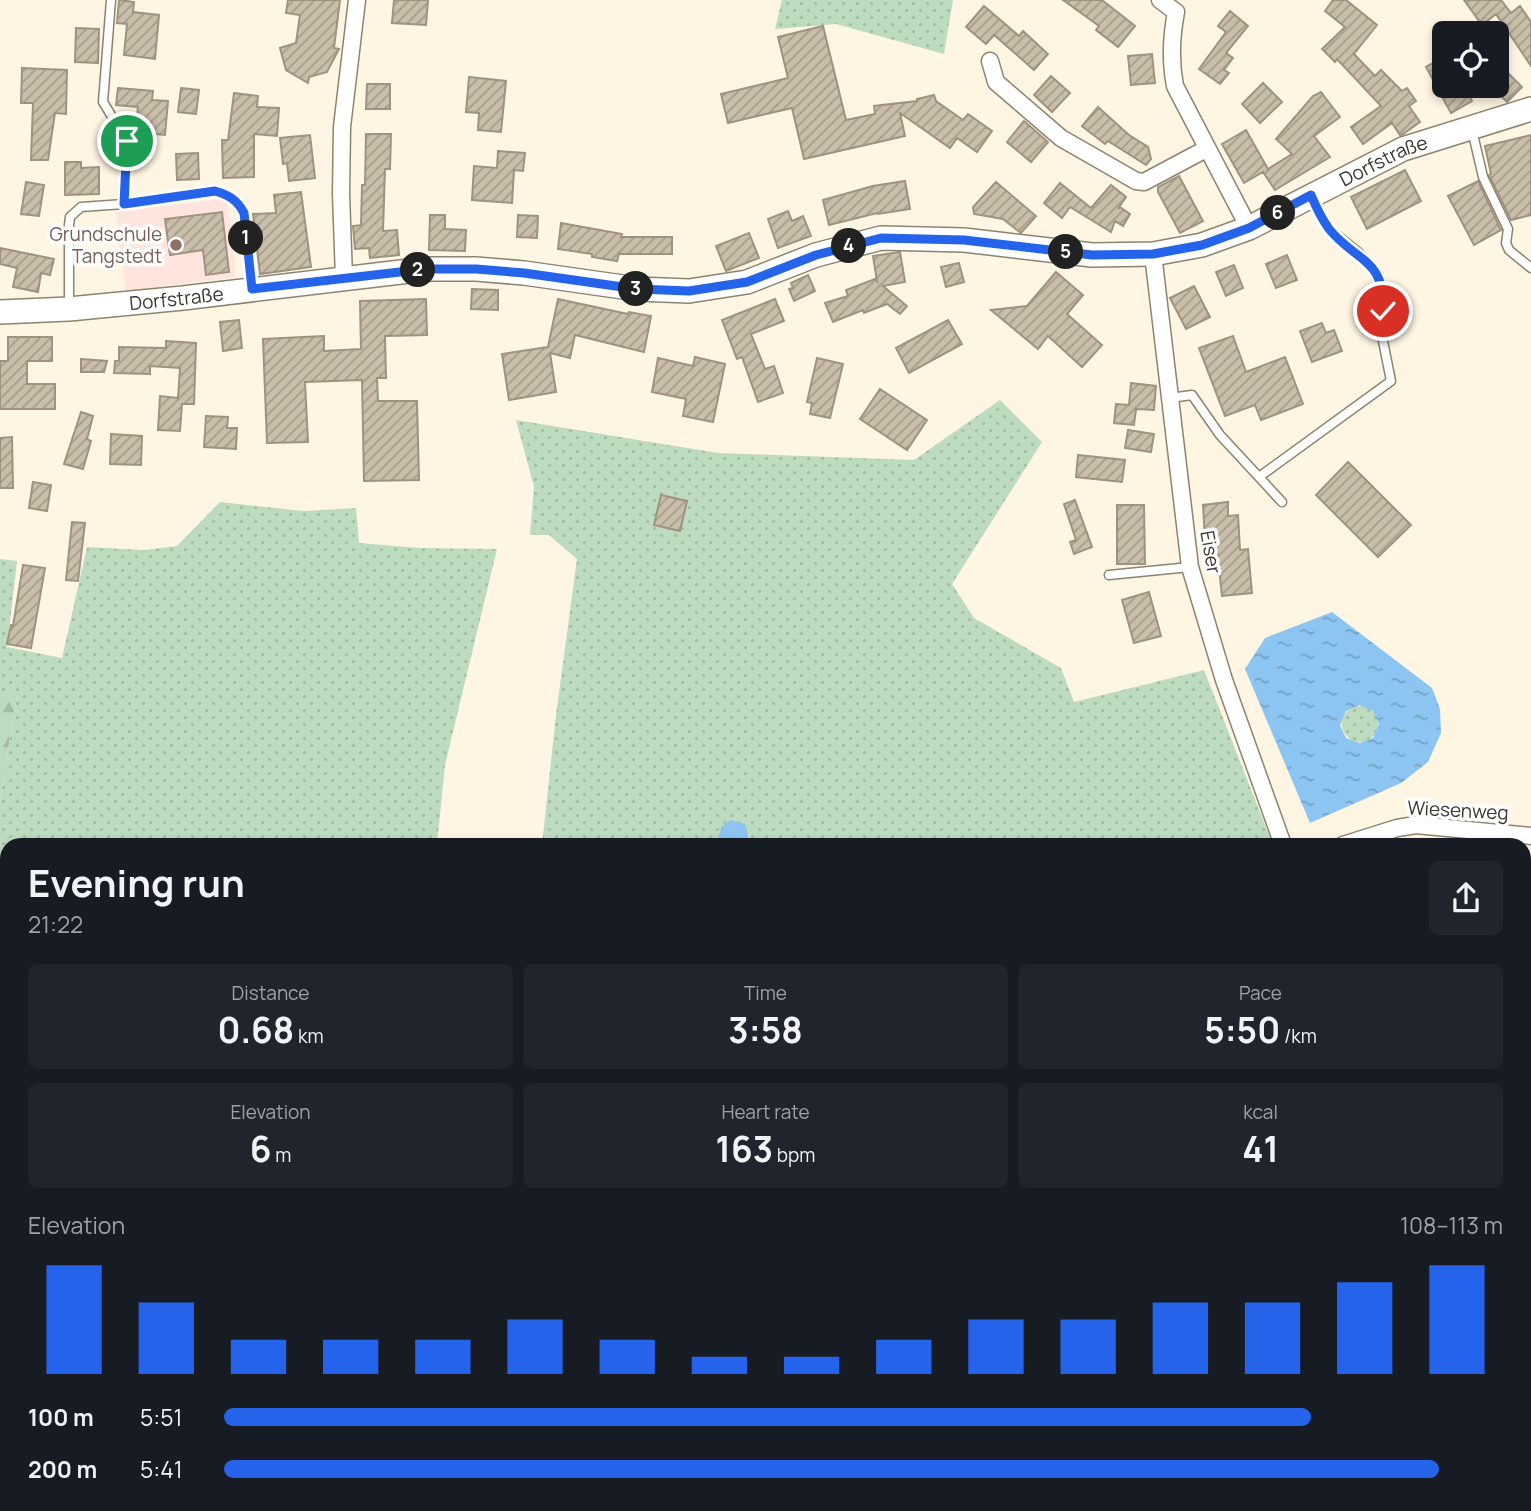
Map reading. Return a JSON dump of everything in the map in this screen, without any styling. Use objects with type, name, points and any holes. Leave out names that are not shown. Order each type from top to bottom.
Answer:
[{"type":"main road","name":"Dorfstraße","points":[[0,312],[69,309],[426,269],[524,273],[637,289],[689,291],[747,282],[816,255],[881,238],[964,240],[1092,255],[1153,254],[1202,245],[1249,228],[1403,149],[1531,109]]},
{"type":"street","points":[[344,278],[342,127],[357,0]]},
{"type":"street","points":[[1160,0],[1181,6],[1171,41],[1175,86],[1249,228]]},
{"type":"street","points":[[990,61],[996,82],[1060,138],[1136,181],[1144,182],[1206,149]]},
{"type":"street","name":"Eiser","points":[[1153,254],[1190,567],[1224,680],[1280,838]]},
{"type":"street","name":"Wiesenweg","points":[[1365,838],[1416,825],[1531,836]]},
{"type":"lane","points":[[111,0],[103,102],[127,141],[124,204]]},
{"type":"lane","points":[[1471,127],[1483,177],[1508,229],[1506,243],[1509,250],[1531,268]]},
{"type":"lane","points":[[69,309],[70,217],[81,207],[124,204],[215,191],[228,194],[238,202],[244,213],[252,289]]},
{"type":"lane","points":[[1259,477],[1391,381],[1382,335],[1383,286],[1378,274],[1358,252],[1328,228],[1311,195]]},
{"type":"lane","points":[[1170,398],[1192,395],[1220,435],[1282,502]]},
{"type":"lane","points":[[1110,575],[1190,567]]},
{"type":"shaded area","name":"Grundschule Tangstedt","points":[[227,198],[236,277],[126,291],[116,212]]},
{"type":"green space","points":[[782,0],[953,0],[944,54],[836,24],[775,29]]},
{"type":"green space","points":[[1000,400],[1042,442],[952,584],[974,618],[1061,668],[1074,702],[1204,670],[1270,838],[750,838],[749,835],[717,838],[543,838],[577,559],[549,535],[530,535],[534,487],[516,420],[718,453],[914,460]],"holes":[[[661,495],[687,502],[679,531],[654,525]]]},
{"type":"green space","points":[[220,502],[303,511],[356,508],[359,543],[418,548],[497,549],[445,765],[438,838],[0,838],[0,800],[17,695],[2,695],[0,703],[0,559],[17,561],[7,647],[62,658],[87,547],[144,550],[177,546]]},
{"type":"green space","points":[[1,695],[17,695],[0,800],[0,703]]},
{"type":"green space","points":[[1360,706],[1373,711],[1378,724],[1373,737],[1360,742],[1347,737],[1342,724],[1347,711]]},
{"type":"water","points":[[1332,612],[1432,688],[1440,709],[1441,733],[1428,762],[1401,783],[1310,823],[1245,669],[1265,638]],"holes":[[[1359,705],[1373,711],[1379,724],[1373,738],[1360,743],[1346,738],[1340,725],[1346,711]]]},
{"type":"water","points":[[730,820],[745,824],[749,838],[718,838],[722,827]]},
{"type":"building","points":[[119,0],[134,2],[133,12],[159,15],[155,59],[124,55],[127,24],[117,23]]},
{"type":"building","points":[[288,0],[340,0],[334,48],[339,49],[327,72],[309,77],[308,83],[286,70],[280,48],[296,43],[300,15],[286,13]]},
{"type":"building","points":[[394,0],[428,0],[426,25],[392,23]]},
{"type":"building","points":[[1063,0],[1102,0],[1135,26],[1118,47],[1096,30],[1099,26]]},
{"type":"building","points":[[1333,0],[1346,0],[1377,25],[1354,54],[1375,76],[1381,70],[1402,91],[1407,88],[1416,101],[1409,106],[1420,122],[1403,134],[1400,135],[1392,123],[1363,144],[1351,127],[1381,106],[1337,59],[1335,62],[1322,49],[1345,27],[1325,11]]},
{"type":"building","points":[[1464,0],[1501,0],[1511,13],[1520,6],[1531,22],[1531,66],[1509,33],[1509,21],[1501,21],[1496,14],[1487,21],[1479,21]]},
{"type":"building","points":[[984,6],[1019,36],[1023,31],[1048,54],[1034,70],[994,35],[986,44],[966,27]]},
{"type":"building","points":[[1230,11],[1248,26],[1226,53],[1233,58],[1224,70],[1229,73],[1220,84],[1199,69],[1226,32],[1218,26]]},
{"type":"building","points":[[823,26],[846,120],[875,114],[874,106],[917,101],[934,95],[936,101],[963,120],[968,114],[992,131],[977,152],[957,138],[950,148],[900,113],[905,136],[804,159],[792,108],[728,123],[721,94],[788,78],[778,37]]},
{"type":"building","points":[[76,28],[99,29],[98,63],[75,62]]},
{"type":"building","points":[[1152,54],[1155,83],[1131,85],[1128,56]]},
{"type":"building","points":[[1432,64],[1432,78],[1426,67]]},
{"type":"building","points":[[22,68],[67,70],[66,114],[55,113],[48,160],[31,160],[33,103],[21,103]]},
{"type":"building","points":[[1509,74],[1522,87],[1507,102],[1503,98],[1509,98]]},
{"type":"building","points":[[1051,76],[1070,93],[1052,112],[1034,95]]},
{"type":"building","points":[[469,77],[506,81],[501,132],[478,130],[479,113],[466,112]]},
{"type":"building","points":[[1263,83],[1282,102],[1260,123],[1242,104]]},
{"type":"building","points":[[367,84],[390,84],[390,109],[366,109]]},
{"type":"building","points":[[118,88],[153,91],[152,100],[168,101],[165,135],[135,132],[138,107],[116,105]]},
{"type":"building","points":[[181,88],[199,90],[196,114],[178,112]]},
{"type":"building","points":[[1321,92],[1340,117],[1314,136],[1330,157],[1275,190],[1263,172],[1244,183],[1222,144],[1246,130],[1268,169],[1292,154],[1276,139],[1313,96]]},
{"type":"building","points":[[234,93],[258,96],[257,107],[279,108],[277,136],[254,134],[254,177],[223,178],[222,140],[228,140]]},
{"type":"building","points":[[1443,98],[1470,98],[1472,101],[1451,113]]},
{"type":"building","points":[[1098,107],[1129,135],[1148,147],[1151,159],[1146,165],[1108,141],[1105,144],[1082,126]]},
{"type":"building","points":[[1024,121],[1048,142],[1031,162],[1007,142]]},
{"type":"building","points":[[366,134],[391,134],[390,169],[385,169],[383,231],[397,230],[399,255],[370,258],[369,248],[355,249],[353,226],[361,225]]},
{"type":"building","points":[[310,135],[315,178],[289,181],[287,163],[283,164],[280,138]]},
{"type":"building","points":[[1531,135],[1531,215],[1511,220],[1489,175],[1491,174],[1485,146]]},
{"type":"building","points":[[498,151],[525,153],[523,171],[514,170],[512,203],[472,200],[474,166],[497,168]]},
{"type":"building","points":[[198,153],[199,179],[177,180],[176,154]]},
{"type":"building","points":[[65,162],[81,162],[81,168],[99,167],[99,194],[65,195]]},
{"type":"building","points":[[1405,170],[1421,201],[1367,229],[1351,197]]},
{"type":"building","points":[[1179,176],[1203,221],[1180,233],[1158,192],[1158,187]]},
{"type":"building","points":[[905,181],[910,209],[877,213],[829,225],[823,200],[873,186]]},
{"type":"building","points":[[1478,181],[1501,230],[1474,245],[1448,196]]},
{"type":"building","points":[[26,182],[44,185],[39,216],[21,214]]},
{"type":"building","points":[[996,182],[1036,216],[1021,233],[1003,219],[974,214],[973,207]]},
{"type":"building","points":[[1060,183],[1091,208],[1111,185],[1126,197],[1118,209],[1120,207],[1130,214],[1123,226],[1115,221],[1111,232],[1070,207],[1062,218],[1044,203]]},
{"type":"building","points":[[301,192],[311,267],[260,274],[253,214],[276,213],[274,195]]},
{"type":"building","points":[[788,211],[792,221],[803,216],[811,236],[778,248],[768,219]]},
{"type":"building","points":[[222,212],[229,272],[206,275],[203,250],[170,255],[165,219]]},
{"type":"building","points":[[430,215],[445,215],[445,229],[466,230],[465,251],[429,250]]},
{"type":"building","points":[[518,215],[538,216],[537,238],[517,237]]},
{"type":"building","points":[[561,223],[622,234],[621,237],[672,237],[672,254],[619,254],[617,261],[558,249]]},
{"type":"building","points":[[749,233],[759,258],[726,271],[716,246]]},
{"type":"building","points":[[0,248],[54,259],[50,275],[41,273],[38,292],[13,287],[17,268],[0,264]]},
{"type":"building","points":[[900,252],[905,282],[883,286],[907,306],[900,314],[887,304],[833,322],[825,303],[848,296],[846,290],[875,279],[877,281],[873,256]]},
{"type":"building","points":[[1287,255],[1297,280],[1276,288],[1266,264]]},
{"type":"building","points":[[959,263],[964,282],[946,287],[941,267]]},
{"type":"building","points":[[1234,265],[1243,288],[1226,296],[1216,272]]},
{"type":"building","points":[[1056,272],[1083,295],[1067,314],[1102,345],[1082,367],[1048,336],[1038,349],[991,310],[1027,306]]},
{"type":"building","points":[[808,275],[815,291],[794,301],[789,289],[793,288],[791,283]]},
{"type":"building","points":[[1194,286],[1210,317],[1186,329],[1170,298]]},
{"type":"building","points":[[472,289],[498,290],[498,310],[471,309]]},
{"type":"building","points":[[426,299],[427,335],[385,336],[386,378],[377,378],[378,401],[417,401],[419,480],[364,481],[362,380],[305,382],[308,442],[267,443],[263,339],[324,336],[324,351],[361,349],[360,301]]},
{"type":"building","points":[[558,299],[628,314],[651,316],[644,352],[575,335],[570,358],[550,353],[556,392],[509,400],[502,354],[548,347]]},
{"type":"building","points":[[775,299],[784,321],[751,334],[765,369],[774,366],[783,393],[758,402],[742,357],[737,359],[722,320]]},
{"type":"building","points":[[239,320],[242,348],[223,351],[220,322]]},
{"type":"building","points":[[948,320],[962,344],[909,373],[896,348]]},
{"type":"building","points":[[1322,323],[1326,333],[1334,330],[1342,351],[1312,362],[1300,331]]},
{"type":"building","points":[[1233,336],[1246,372],[1285,357],[1303,404],[1261,420],[1255,405],[1225,416],[1199,348]]},
{"type":"building","points":[[8,337],[52,337],[52,361],[27,361],[27,384],[55,384],[55,409],[0,409],[0,361],[8,361]]},
{"type":"building","points":[[166,341],[196,343],[194,404],[182,404],[180,431],[158,430],[160,396],[178,398],[180,368],[150,366],[150,374],[114,373],[115,361],[119,361],[119,347],[166,348]]},
{"type":"building","points":[[695,357],[725,364],[713,422],[683,416],[686,399],[652,392],[658,358],[693,366]]},
{"type":"building","points":[[817,358],[843,364],[830,418],[810,414],[812,403],[807,402]]},
{"type":"building","points":[[81,359],[107,361],[104,372],[81,372]]},
{"type":"building","points":[[1131,383],[1156,386],[1154,410],[1136,409],[1134,425],[1114,423],[1116,404],[1129,405]]},
{"type":"building","points":[[880,389],[927,420],[907,450],[860,419]]},
{"type":"building","points":[[81,412],[93,416],[87,439],[91,441],[83,469],[64,464]]},
{"type":"building","points":[[206,416],[228,417],[227,428],[237,428],[236,449],[204,447]]},
{"type":"building","points":[[1128,430],[1154,434],[1151,452],[1125,448]]},
{"type":"building","points":[[111,434],[142,436],[141,465],[110,464]]},
{"type":"building","points":[[12,437],[13,488],[0,488],[0,438]]},
{"type":"building","points":[[1078,455],[1125,460],[1122,482],[1076,477]]},
{"type":"building","points":[[1348,462],[1411,525],[1378,557],[1316,495]]},
{"type":"building","points":[[33,482],[51,485],[47,511],[29,508]]},
{"type":"building","points":[[661,495],[687,501],[680,531],[654,525]]},
{"type":"building","points":[[1075,500],[1092,547],[1074,554],[1070,542],[1076,540],[1064,504]]},
{"type":"building","points":[[1228,502],[1228,516],[1238,515],[1240,550],[1248,549],[1252,593],[1222,596],[1216,539],[1205,540],[1203,505]]},
{"type":"building","points":[[1117,505],[1144,505],[1145,564],[1117,564]]},
{"type":"building","points":[[72,522],[85,523],[78,581],[66,580]]},
{"type":"building","points":[[23,565],[45,568],[31,648],[7,644],[11,625],[13,626]]},
{"type":"building","points":[[1149,592],[1161,636],[1134,643],[1122,600]]},
{"type":"place","name":"Grundschule Tangstedt","points":[[176,245]]},
{"type":"route","points":[[127,141],[124,204],[215,191],[228,194],[238,202],[244,213],[252,289],[426,269],[476,269],[637,289],[689,291],[747,282],[816,255],[881,238],[964,240],[1092,255],[1153,254],[1202,245],[1249,228],[1311,195],[1328,228],[1358,252],[1378,274],[1383,286],[1383,311]]}]
